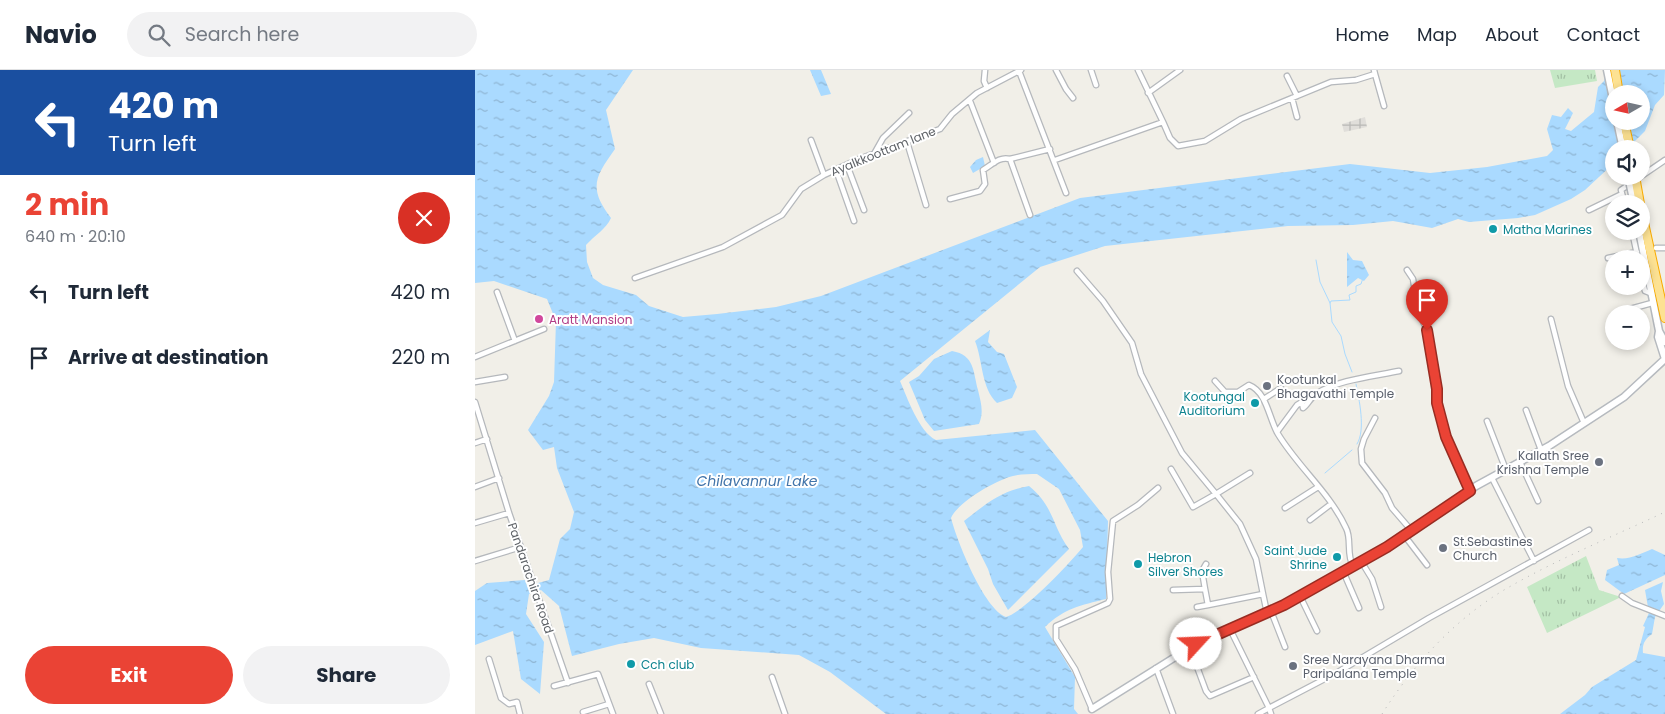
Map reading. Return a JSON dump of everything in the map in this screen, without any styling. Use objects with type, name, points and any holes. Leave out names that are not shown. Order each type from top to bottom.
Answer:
[{"type":"highway","points":[[1615,70],[1618,85]]},
{"type":"highway","points":[[1648,240],[1665,318]]},
{"type":"street","points":[[985,70],[984,81],[987,88]]},
{"type":"street","points":[[1056,70],[1073,98]]},
{"type":"street","points":[[1091,70],[1096,86]]},
{"type":"street","points":[[1138,70],[1170,138],[1178,146],[1200,143],[1241,119],[1331,82],[1356,80],[1375,72],[1384,106]]},
{"type":"street","points":[[1148,93],[1179,70]]},
{"type":"street","points":[[1607,70],[1610,85]]},
{"type":"street","points":[[1020,71],[1066,193]]},
{"type":"street","name":"Ayalkkoottam lane","points":[[635,278],[723,247],[782,215],[801,189],[824,175],[940,129],[952,114],[970,101],[977,93],[1020,71]]},
{"type":"street","points":[[1287,76],[1295,97],[1297,117]]},
{"type":"street","points":[[970,101],[994,163]]},
{"type":"street","points":[[874,154],[883,138],[909,113]]},
{"type":"street","points":[[1055,160],[1163,122]]},
{"type":"street","points":[[811,140],[824,175]]},
{"type":"street","points":[[907,142],[926,205]]},
{"type":"street","points":[[950,199],[983,188],[985,184],[983,170],[994,163],[1007,158],[1010,159],[1050,149]]},
{"type":"street","points":[[1010,159],[1030,215]]},
{"type":"street","points":[[1589,210],[1622,194],[1621,190],[1665,160]]},
{"type":"street","points":[[847,165],[864,210]]},
{"type":"street","points":[[836,170],[854,221]]},
{"type":"street","points":[[1656,248],[1665,248]]},
{"type":"street","points":[[1407,270],[1413,279],[1416,307],[1427,330],[1437,389],[1437,403],[1446,437],[1470,491]]},
{"type":"street","points":[[1077,271],[1103,301],[1135,348],[1141,374],[1183,452],[1240,524],[1257,558],[1263,594],[1285,647]]},
{"type":"street","points":[[497,292],[515,341]]},
{"type":"street","points":[[1650,294],[1659,332],[1665,342]]},
{"type":"street","points":[[1645,305],[1652,303]]},
{"type":"street","points":[[1551,320],[1568,386],[1584,423]]},
{"type":"street","points":[[475,357],[544,329]]},
{"type":"street","points":[[1157,488],[1138,505],[1113,521],[1109,572],[1110,599],[1108,603],[1056,626],[1056,638],[1075,669],[1092,709],[1190,648],[1269,612],[1353,566],[1405,535],[1470,491],[1541,450],[1624,397],[1665,359],[1658,337],[1659,332]]},
{"type":"street","points":[[1277,432],[1297,405],[1302,402],[1303,408],[1305,407],[1316,394],[1345,383],[1399,371]]},
{"type":"street","points":[[475,382],[505,377]]},
{"type":"street","points":[[1215,381],[1225,392],[1238,392],[1249,385],[1254,387],[1263,400],[1277,432],[1348,530],[1350,561],[1353,566]]},
{"type":"street","points":[[1263,400],[1281,388]]},
{"type":"street","name":"Pandarachira Road","points":[[475,402],[532,583],[568,682]]},
{"type":"street","points":[[1526,410],[1541,450]]},
{"type":"street","points":[[1375,418],[1361,449],[1362,462],[1385,493],[1392,508],[1411,530]]},
{"type":"street","points":[[1487,421],[1506,470]]},
{"type":"street","points":[[475,443],[487,439]]},
{"type":"street","points":[[1520,462],[1538,501]]},
{"type":"street","points":[[1171,468],[1193,507],[1250,473]]},
{"type":"street","points":[[475,487],[499,478]]},
{"type":"street","points":[[1492,478],[1534,562]]},
{"type":"street","points":[[1285,508],[1318,487]]},
{"type":"street","points":[[1310,520],[1331,504]]},
{"type":"street","points":[[475,523],[509,513]]},
{"type":"street","points":[[1258,714],[1338,672],[1429,618],[1534,562],[1589,530]]},
{"type":"street","points":[[1405,535],[1427,565]]},
{"type":"street","points":[[475,561],[521,547]]},
{"type":"street","points":[[1361,561],[1371,579],[1381,607]]},
{"type":"street","points":[[1206,564],[1203,571],[1208,605]]},
{"type":"street","points":[[1343,571],[1359,608]]},
{"type":"street","points":[[1173,590],[1205,589]]},
{"type":"street","points":[[1197,607],[1263,594]]},
{"type":"street","points":[[1300,596],[1317,631]]},
{"type":"street","points":[[1622,596],[1663,616]]},
{"type":"street","points":[[1230,629],[1271,714]]},
{"type":"street","points":[[1190,648],[1206,691],[1210,696],[1254,677]]},
{"type":"street","points":[[489,658],[501,698],[509,704],[517,702],[520,714]]},
{"type":"street","points":[[1156,668],[1173,714]]},
{"type":"street","points":[[553,686],[598,674],[613,714]]},
{"type":"street","points":[[772,677],[785,714]]},
{"type":"street","points":[[649,684],[661,714]]},
{"type":"street","points":[[583,712],[609,704]]},
{"type":"shaded area","points":[[1365,117],[1367,127],[1344,132],[1342,124]]},
{"type":"green space","points":[[1550,70],[1595,70],[1597,81],[1555,88]]},
{"type":"green space","points":[[1586,556],[1599,590],[1621,597],[1547,633],[1527,587]]},
{"type":"water","name":"Chilavannur Lake","points":[[475,70],[633,70],[606,110],[615,149],[599,175],[597,190],[604,208],[611,218],[603,229],[586,245],[587,262],[593,278],[603,285],[636,295],[649,306],[683,317],[776,307],[821,296],[1080,198],[1350,164],[1430,173],[1487,167],[1547,156],[1553,150],[1547,129],[1552,115],[1561,117],[1568,108],[1573,113],[1565,129],[1571,131],[1594,112],[1598,87],[1604,81],[1607,70],[1665,70],[1664,95],[1655,105],[1650,118],[1650,85],[1605,85],[1605,130],[1645,131],[1636,140],[1605,140],[1605,171],[1585,190],[1571,199],[1535,215],[1469,222],[1458,219],[1432,228],[1393,221],[1353,225],[1288,226],[1105,246],[1040,267],[900,381],[919,422],[924,430],[936,440],[1035,430],[1108,521],[1106,599],[1066,612],[1045,627],[1075,677],[1074,709],[1078,714],[886,714],[830,672],[799,655],[701,648],[654,638],[619,644],[572,656],[559,606],[541,590],[529,594],[526,614],[544,642],[540,694],[521,679],[513,631],[475,645],[475,591],[487,583],[525,580],[527,586],[549,580],[560,539],[570,529],[574,512],[557,468],[554,447],[543,450],[528,430],[549,396],[554,382],[556,321],[547,299],[494,281],[475,283]],"holes":[[[1037,474],[1059,489],[1080,530],[1083,547],[1035,597],[1006,617],[989,601],[981,588],[965,557],[951,518],[961,505],[978,493],[997,482],[1016,475]]]},
{"type":"water","points":[[810,70],[821,70],[831,94],[821,96]]},
{"type":"water","points":[[983,157],[985,166],[973,173],[970,167],[976,160]]},
{"type":"water","points":[[1347,252],[1353,260],[1362,261],[1369,275],[1364,281],[1358,278],[1347,287]]},
{"type":"water","points":[[990,330],[988,342],[997,352],[1004,354],[1017,387],[1012,398],[997,403],[985,382],[975,341]]},
{"type":"water","points":[[952,351],[965,356],[972,365],[981,403],[981,420],[979,424],[934,431],[925,420],[909,382],[919,376],[934,359]]},
{"type":"water","points":[[1029,486],[1043,501],[1069,549],[1008,610],[993,584],[988,569],[964,521],[987,503],[1010,491]]},
{"type":"water","points":[[1652,549],[1665,555],[1665,575],[1624,594],[1605,580],[1607,570],[1619,565],[1617,558],[1639,555]]},
{"type":"water","points":[[1663,582],[1661,591],[1664,604],[1655,617],[1652,634],[1645,642],[1643,653],[1665,657],[1665,714],[1560,714],[1585,695],[1592,687],[1636,660],[1645,627],[1643,626],[1649,613],[1645,590]]},
{"type":"waterway","points":[[1316,260],[1320,282],[1330,303]]},
{"type":"waterway","points":[[1352,372],[1341,336],[1332,322],[1330,303],[1331,301],[1350,300],[1349,295],[1356,292],[1356,286],[1361,284],[1363,278]]},
{"type":"waterway","points":[[1356,384],[1361,423],[1360,438],[1357,444]]},
{"type":"waterway","points":[[1325,473],[1352,450]]},
{"type":"railway","points":[[1382,714],[1421,661],[1452,629],[1486,602],[1543,569],[1665,512]]},
{"type":"place","name":"Matha Marines","points":[[1493,229]]},
{"type":"place","name":"Aratt Mansion","points":[[539,319]]},
{"type":"place","name":"Kootunkal Bhagavathi Temple","points":[[1267,386]]},
{"type":"place","name":"Kootungal Auditorium","points":[[1255,403]]},
{"type":"place","name":"Kallath Sree Krishna Temple","points":[[1599,462]]},
{"type":"place","name":"St.Sebastines Church","points":[[1443,548]]},
{"type":"place","name":"Saint Jude Shrine","points":[[1337,557]]},
{"type":"place","name":"Hebron Silver Shores","points":[[1138,564]]},
{"type":"place","name":"Cch club","points":[[631,664]]},
{"type":"place","name":"Sree Narayana Dharma Paripalana Temple","points":[[1293,666]]},
{"type":"route","points":[[1196,644],[1284,605],[1387,547],[1470,491],[1446,437],[1437,403],[1437,389],[1427,330]]}]
